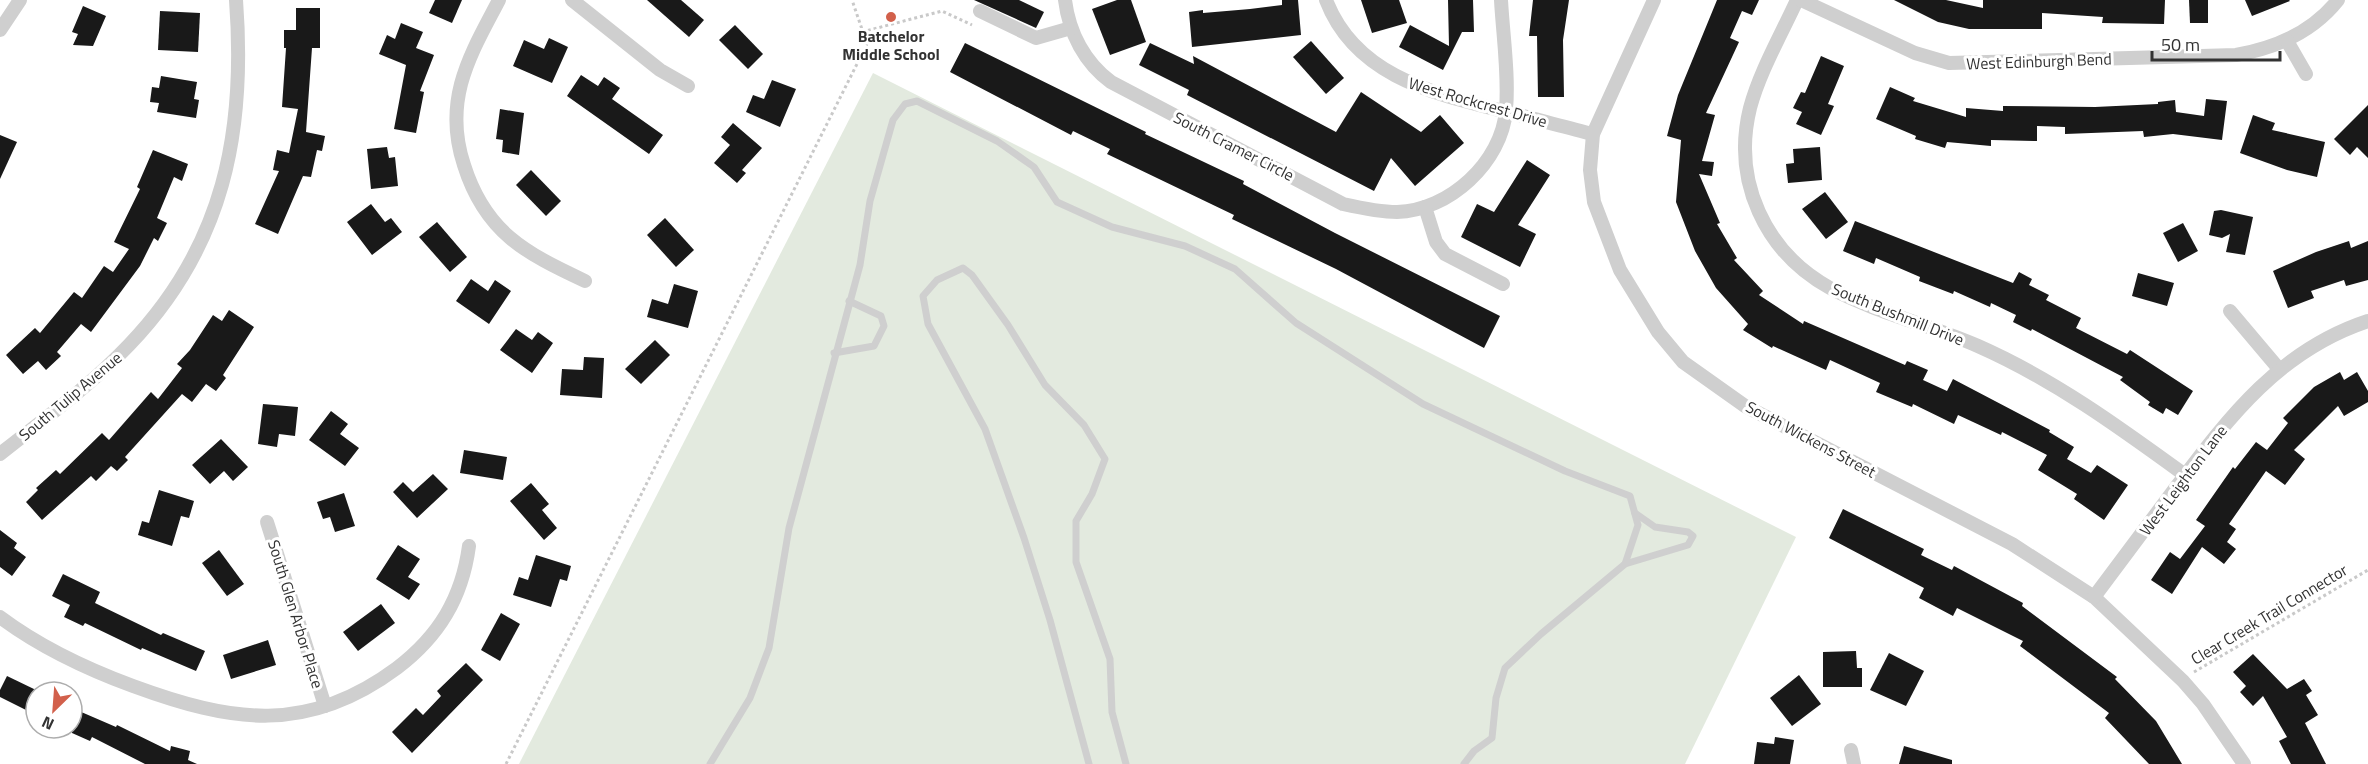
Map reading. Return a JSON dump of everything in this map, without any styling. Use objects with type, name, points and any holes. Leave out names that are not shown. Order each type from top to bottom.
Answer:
[{"type":"street","points":[[0,30],[20,0]]},
{"type":"street","name":"South Tulip Avenue","points":[[0,454],[91,382],[131,344],[164,302],[196,251],[216,206],[232,146],[240,79],[236,0]]},
{"type":"street","points":[[500,0],[472,52],[461,84],[456,121],[462,160],[476,198],[499,230],[530,254],[585,281]]},
{"type":"street","points":[[572,0],[660,70],[688,86]]},
{"type":"street","name":"South Cramer Circle","points":[[1065,0],[1071,28],[1090,65],[1111,82],[1343,204],[1372,211],[1400,212],[1425,207],[1452,195],[1480,169],[1496,141],[1506,112],[1501,0]]},
{"type":"street","name":"West Rockcrest Drive","points":[[1326,0],[1332,15],[1350,40],[1390,74],[1421,89],[1593,134]]},
{"type":"street","name":"South Wickens Street","points":[[1654,0],[1593,134],[1590,182],[1601,223],[1620,270],[1638,303],[1683,362],[1745,406],[2012,544],[2094,597],[2183,681],[2203,704],[2244,764]]},
{"type":"street","name":"West Edinburgh Bend","points":[[1799,0],[1915,53],[1965,65],[2236,55],[2263,51],[2309,29],[2338,0]]},
{"type":"street","name":"South Bushmill Drive","points":[[1799,0],[1758,84],[1746,127],[1745,159],[1750,189],[1772,237],[1798,266],[1832,289],[2007,360],[2076,398],[2185,475]]},
{"type":"street","points":[[980,11],[1036,38],[1071,28]]},
{"type":"street","points":[[2288,41],[2306,74]]},
{"type":"street","points":[[1425,207],[1436,242],[1445,254],[1503,284]]},
{"type":"street","points":[[2230,311],[2279,369]]},
{"type":"street","name":"West Leighton Lane","points":[[2094,597],[2236,410],[2279,369],[2340,332],[2368,321]]},
{"type":"street","name":"South Glen Arbor Place","points":[[267,522],[325,706]]},
{"type":"street","points":[[0,617],[76,662],[117,680],[189,706],[248,716],[288,714],[325,706],[372,684],[406,661],[443,620],[460,590],[469,546]]},
{"type":"lane","points":[[710,764],[750,698],[769,648],[781,562],[834,353],[860,265],[870,201],[893,120],[905,104],[917,101],[997,141],[1034,167],[1057,202],[1112,227],[1185,246],[1235,269],[1296,323],[1423,404],[1565,471],[1629,496],[1638,525],[1625,564]]},
{"type":"lane","points":[[1089,764],[1050,620],[985,429],[928,324],[923,296],[937,280],[963,268],[972,275],[1008,325],[1046,385],[1084,425],[1105,459],[1092,494],[1076,521],[1076,562],[1110,659],[1113,712],[1126,764]]},
{"type":"lane","points":[[834,353],[874,346],[884,326],[881,316],[849,301]]},
{"type":"lane","points":[[1464,764],[1474,751],[1492,738],[1496,698],[1505,668],[1541,634],[1625,564],[1688,545],[1693,536],[1688,531],[1655,527],[1634,513]]},
{"type":"path","points":[[506,764],[867,44],[852,0]]},
{"type":"path","points":[[862,32],[942,11],[978,27],[980,11]]},
{"type":"path","name":"Clear Creek Trail Connector","points":[[2183,681],[2205,664],[2368,570]]},
{"type":"shaded area","points":[[873,73],[1796,537],[1685,764],[519,764]]},
{"type":"building","points":[[435,0],[462,0],[452,23],[429,13]]},
{"type":"building","points":[[647,0],[681,0],[704,20],[689,37]]},
{"type":"building","points":[[974,0],[1019,0],[1044,12],[1036,28]]},
{"type":"building","points":[[1117,0],[1131,0],[1146,42],[1110,55],[1092,9]]},
{"type":"building","points":[[1282,0],[1298,0],[1301,35],[1192,47],[1189,12],[1203,10],[1203,13],[1282,5]]},
{"type":"building","points":[[1361,0],[1399,0],[1407,23],[1372,33]]},
{"type":"building","points":[[1448,0],[1473,0],[1474,32],[1462,32],[1443,70],[1399,47],[1410,25],[1449,46]]},
{"type":"building","points":[[1533,0],[1569,0],[1563,40],[1564,97],[1538,97],[1537,36],[1529,36]]},
{"type":"building","points":[[1717,0],[1759,0],[1752,15],[1742,11],[1730,38],[1739,42],[1706,113],[1715,115],[1702,161],[1714,162],[1712,176],[1699,174],[1720,223],[1717,224],[1737,258],[1734,260],[1763,291],[1759,295],[1803,324],[1804,321],[1905,365],[1907,361],[1928,370],[1923,380],[1947,391],[1953,379],[2050,430],[2049,432],[2074,447],[2067,459],[2091,473],[2097,465],[2128,485],[2104,520],[2074,499],[2077,494],[2038,470],[2047,455],[2002,432],[2001,435],[1958,415],[1954,424],[1913,404],[1912,407],[1876,392],[1880,383],[1830,360],[1826,370],[1773,346],[1772,348],[1743,330],[1748,324],[1716,288],[1695,251],[1676,202],[1681,140],[1667,136],[1678,95]]},
{"type":"building","points":[[1894,0],[1946,0],[1983,8],[1983,0],[2165,0],[2164,24],[2102,23],[2103,17],[2042,13],[2042,29],[1969,29],[1938,22]]},
{"type":"building","points":[[2189,0],[2208,0],[2208,23],[2190,23]]},
{"type":"building","points":[[2245,0],[2289,0],[2290,1],[2252,16]]},
{"type":"building","points":[[83,6],[106,16],[93,46],[73,45],[78,34],[72,32]]},
{"type":"building","points":[[296,8],[320,8],[320,48],[312,48],[306,132],[325,136],[322,151],[317,150],[311,177],[303,176],[278,234],[255,224],[279,171],[273,170],[277,150],[289,153],[298,109],[282,107],[286,48],[284,48],[284,30],[296,30]]},
{"type":"building","points":[[160,11],[200,13],[198,52],[158,50]]},
{"type":"building","points":[[401,23],[423,32],[416,48],[434,55],[420,91],[424,92],[416,133],[394,129],[406,65],[379,54],[387,35],[395,39]]},
{"type":"building","points":[[735,25],[763,54],[748,69],[719,40]]},
{"type":"building","points":[[549,38],[568,47],[552,83],[513,66],[524,40],[544,49]]},
{"type":"building","points":[[1311,41],[1344,78],[1326,94],[1293,57]]},
{"type":"building","points":[[965,43],[1244,181],[1243,184],[1335,233],[1500,316],[1484,348],[1336,269],[1232,219],[1234,215],[1107,154],[1110,149],[1073,131],[1071,135],[950,72]]},
{"type":"building","points":[[1150,43],[1194,64],[1193,56],[1336,132],[1361,92],[1421,132],[1440,115],[1464,143],[1415,186],[1391,158],[1374,191],[1187,95],[1189,90],[1139,65]]},
{"type":"building","points":[[1821,56],[1844,66],[1828,104],[1834,106],[1821,135],[1796,124],[1802,112],[1793,108],[1801,92],[1805,93]]},
{"type":"building","points":[[581,75],[598,86],[604,77],[620,88],[612,99],[663,135],[649,154],[567,96]]},
{"type":"building","points":[[161,76],[197,82],[194,99],[199,100],[196,118],[157,112],[159,103],[150,102],[152,87],[159,88]]},
{"type":"building","points":[[772,80],[796,89],[780,127],[746,112],[753,95],[764,99]]},
{"type":"building","points":[[1890,87],[1915,98],[1913,101],[1966,117],[1966,108],[2003,111],[2003,106],[2095,107],[2158,104],[2158,102],[2175,100],[2176,112],[2204,116],[2206,99],[2227,101],[2222,140],[2173,134],[2144,137],[2143,131],[2065,134],[2065,127],[2037,126],[2037,141],[1991,140],[1991,146],[1947,142],[1945,148],[1915,139],[1916,136],[1876,119]]},
{"type":"building","points":[[2368,105],[2368,158],[2357,147],[2350,155],[2334,139]]},
{"type":"building","points":[[500,109],[524,113],[519,155],[502,152],[503,140],[496,139]]},
{"type":"building","points":[[2253,115],[2275,123],[2272,130],[2325,142],[2317,177],[2287,170],[2240,153]]},
{"type":"building","points":[[733,123],[762,148],[742,170],[746,173],[737,183],[714,163],[730,145],[721,137]]},
{"type":"building","points":[[0,135],[17,142],[0,179]]},
{"type":"building","points":[[387,147],[389,158],[395,157],[398,186],[371,189],[367,149]]},
{"type":"building","points":[[1820,147],[1822,180],[1788,183],[1786,164],[1794,163],[1793,149]]},
{"type":"building","points":[[153,150],[188,164],[182,181],[174,177],[157,218],[167,223],[158,241],[154,238],[140,266],[91,332],[81,324],[57,352],[61,356],[46,370],[38,361],[23,374],[6,355],[35,328],[40,333],[74,292],[82,298],[104,266],[113,272],[129,249],[114,242],[140,189],[137,187]]},
{"type":"building","points":[[1527,160],[1550,175],[1518,225],[1536,234],[1520,267],[1461,237],[1477,204],[1494,212]]},
{"type":"building","points":[[531,170],[561,201],[546,216],[516,185]]},
{"type":"building","points":[[1825,192],[1848,222],[1826,239],[1802,209]]},
{"type":"building","points":[[371,204],[385,222],[391,218],[402,232],[372,255],[347,222]]},
{"type":"building","points":[[2221,210],[2253,217],[2245,255],[2226,252],[2230,234],[2222,238],[2209,235],[2214,211]]},
{"type":"building","points":[[665,218],[694,250],[676,267],[647,235]]},
{"type":"building","points":[[1855,221],[2013,283],[2019,272],[2032,279],[2029,285],[2049,295],[2046,300],[2081,318],[2076,328],[2127,354],[2130,350],[2193,391],[2178,415],[2166,408],[2163,414],[2148,405],[2150,402],[2120,380],[2123,377],[2032,329],[2031,331],[2013,322],[2016,315],[1991,303],[1990,307],[1954,291],[1953,294],[1919,281],[1920,277],[1876,258],[1874,264],[1843,251]]},
{"type":"building","points":[[437,222],[467,257],[450,272],[419,237]]},
{"type":"building","points":[[2183,223],[2198,251],[2178,262],[2163,233]]},
{"type":"building","points":[[2349,241],[2351,248],[2368,241],[2368,280],[2346,286],[2344,280],[2311,291],[2314,298],[2288,308],[2273,271],[2316,252]]},
{"type":"building","points":[[2138,273],[2174,283],[2167,306],[2132,296]]},
{"type":"building","points":[[471,279],[488,291],[495,280],[511,291],[489,324],[456,301]]},
{"type":"building","points":[[674,284],[698,291],[688,328],[647,317],[652,299],[668,304]]},
{"type":"building","points":[[229,310],[254,327],[223,375],[226,378],[216,391],[206,384],[192,402],[182,394],[125,457],[128,460],[117,471],[111,466],[96,481],[91,476],[42,520],[26,502],[38,490],[36,488],[56,470],[60,474],[102,433],[109,440],[151,392],[158,399],[182,368],[177,364],[190,350],[213,315],[222,321]]},
{"type":"building","points":[[516,329],[532,340],[538,332],[553,343],[532,373],[500,350]]},
{"type":"building","points":[[655,340],[670,355],[641,384],[625,369]]},
{"type":"building","points":[[584,357],[604,358],[602,398],[560,395],[562,369],[583,370]]},
{"type":"building","points":[[2340,372],[2344,380],[2357,372],[2368,391],[2368,402],[2344,416],[2338,406],[2294,450],[2305,459],[2285,485],[2266,471],[2229,524],[2236,529],[2227,542],[2236,549],[2224,564],[2202,547],[2172,594],[2151,580],[2170,552],[2180,559],[2205,526],[2196,520],[2233,467],[2235,469],[2256,442],[2267,450],[2288,423],[2283,418],[2314,387]]},
{"type":"building","points":[[263,404],[298,407],[295,436],[279,434],[277,447],[258,444]]},
{"type":"building","points":[[331,411],[348,424],[340,434],[359,448],[345,466],[309,440]]},
{"type":"building","points":[[221,439],[248,467],[233,481],[224,471],[210,484],[192,465]]},
{"type":"building","points":[[464,450],[507,457],[503,480],[460,473]]},
{"type":"building","points":[[433,474],[448,489],[417,518],[393,492],[403,482],[413,492]]},
{"type":"building","points":[[531,483],[549,504],[542,510],[557,528],[544,540],[510,501]]},
{"type":"building","points":[[159,490],[194,501],[189,518],[181,516],[172,546],[138,535],[142,521],[149,523]]},
{"type":"building","points":[[344,493],[355,526],[335,532],[330,517],[323,519],[317,502]]},
{"type":"building","points":[[1843,509],[1924,549],[1921,555],[1952,570],[1954,566],[2023,603],[2022,606],[2117,677],[2115,679],[2156,721],[2182,764],[2149,764],[2105,718],[2109,713],[2020,646],[2023,641],[1957,608],[1953,616],[1919,598],[1924,588],[1829,538]]},
{"type":"building","points":[[0,530],[17,543],[14,548],[26,557],[12,576],[0,567]]},
{"type":"building","points":[[398,545],[420,559],[408,577],[420,584],[409,600],[376,579]]},
{"type":"building","points":[[219,550],[244,584],[227,596],[202,563]]},
{"type":"building","points":[[536,555],[571,566],[567,581],[560,579],[551,607],[513,595],[519,577],[528,580]]},
{"type":"building","points":[[63,574],[100,592],[95,603],[161,635],[163,633],[205,651],[196,671],[142,648],[141,650],[85,623],[83,626],[64,617],[70,605],[52,596]]},
{"type":"building","points":[[381,604],[395,623],[358,651],[343,632]]},
{"type":"building","points":[[501,613],[520,624],[500,661],[481,650]]},
{"type":"building","points":[[268,640],[276,665],[231,679],[223,655]]},
{"type":"building","points":[[1856,651],[1857,668],[1862,668],[1862,687],[1823,687],[1823,652]]},
{"type":"building","points":[[1889,653],[1924,671],[1906,706],[1870,690]]},
{"type":"building","points":[[2253,654],[2287,689],[2304,679],[2312,691],[2306,695],[2318,715],[2305,723],[2326,764],[2291,764],[2279,741],[2287,737],[2263,696],[2253,706],[2240,692],[2246,686],[2233,672]]},
{"type":"building","points":[[466,663],[483,680],[412,753],[392,732],[416,708],[423,715],[441,696],[437,691]]},
{"type":"building","points":[[1799,675],[1821,704],[1792,726],[1770,698]]},
{"type":"building","points":[[7,676],[24,684],[24,709],[0,697],[0,690]]},
{"type":"building","points":[[84,713],[116,727],[117,725],[170,751],[171,746],[190,751],[188,760],[197,764],[145,764],[92,737],[90,741],[84,738]]},
{"type":"building","points":[[1775,737],[1794,740],[1790,764],[1754,764],[1757,742],[1774,744]]},
{"type":"building","points":[[1904,746],[1952,760],[1952,764],[1899,764]]},
{"type":"place","name":"Batchelor Middle School","points":[[891,17]]}]
